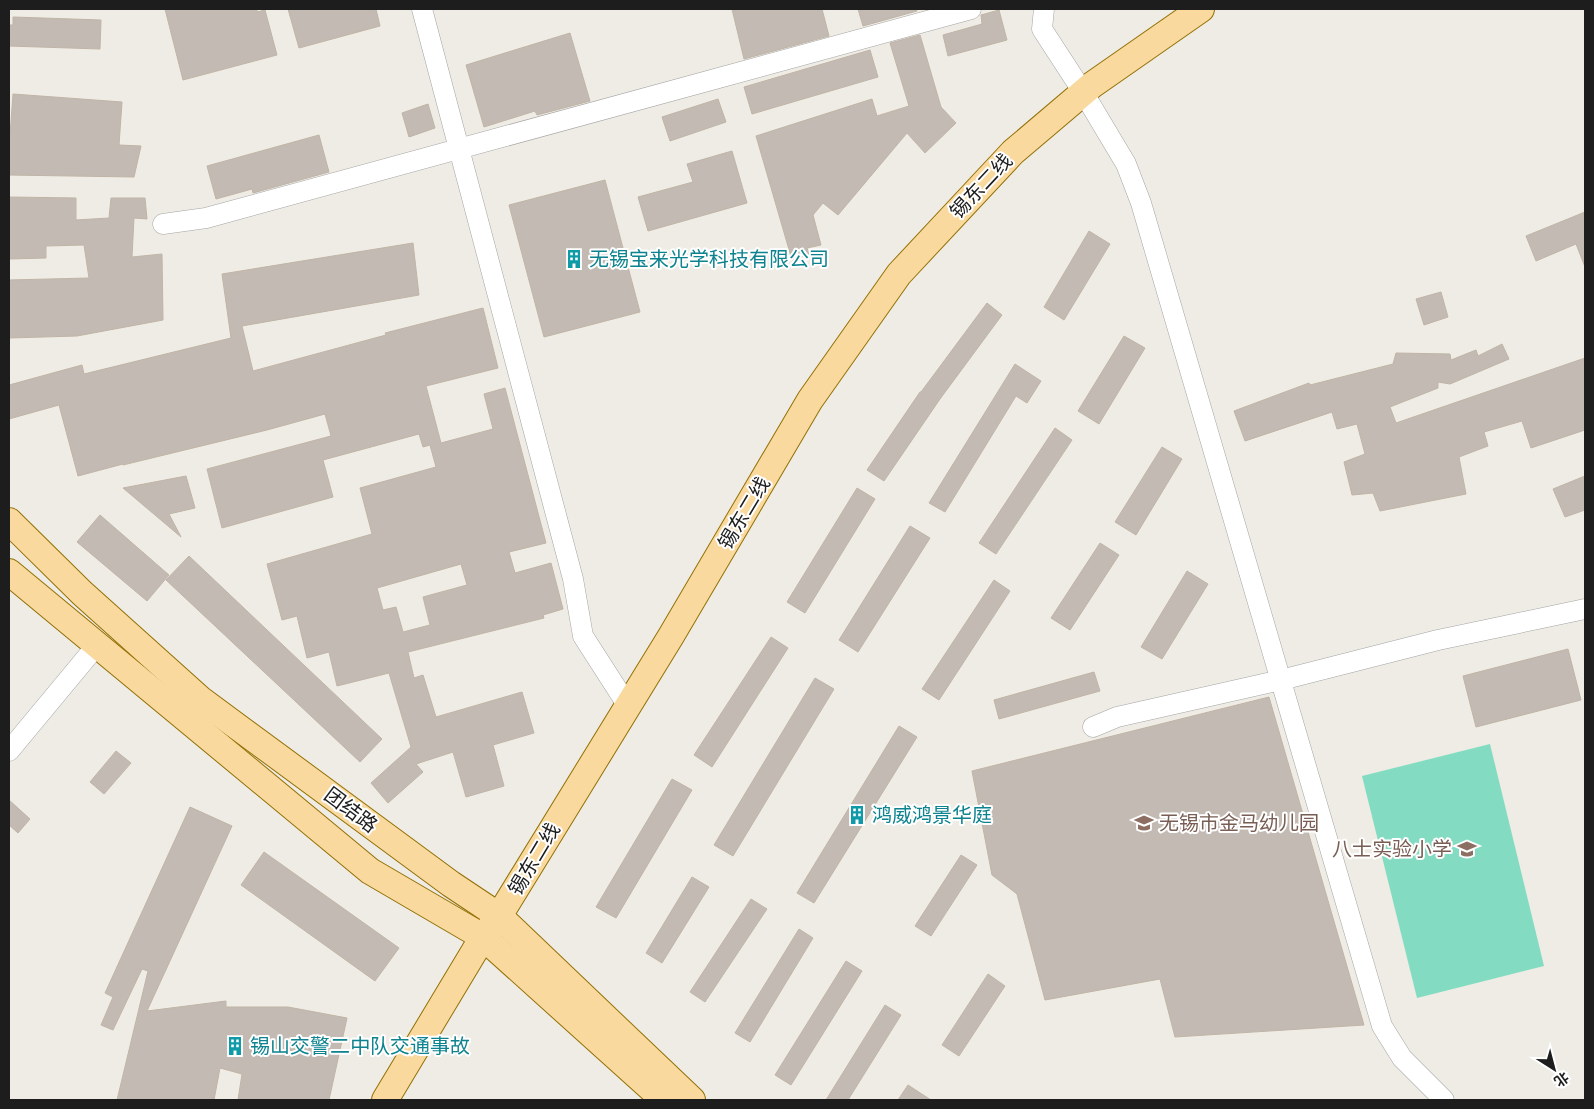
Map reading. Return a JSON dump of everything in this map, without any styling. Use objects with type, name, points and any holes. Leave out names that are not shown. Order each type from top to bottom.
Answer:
[{"type":"main road","name":"锡东二线","points":[[385,1100],[483,937],[499,916],[628,706],[810,400],[899,274],[1013,152],[1083,92],[1201,9]]},
{"type":"main road","name":"团结路","points":[[9,521],[82,593],[200,699],[451,884],[499,916],[692,1100]]},
{"type":"main road","name":"团结路","points":[[9,572],[370,871],[483,937],[664,1100]]},
{"type":"street","points":[[422,9],[573,579],[583,636],[628,706]]},
{"type":"street","points":[[163,224],[206,218],[972,9]]},
{"type":"street","points":[[1044,9],[1042,29],[1083,92],[1126,164],[1141,203],[1382,1026],[1402,1058],[1444,1100]]},
{"type":"street","points":[[1093,727],[1117,717],[1281,680],[1438,640],[1585,609]]},
{"type":"street","points":[[9,751],[97,645]]},
{"type":"green space","points":[[1490,744],[1544,966],[1417,998],[1362,776]]},
{"type":"building","points":[[165,9],[257,9],[257,12],[265,10],[277,55],[183,80]]},
{"type":"building","points":[[288,9],[376,9],[380,26],[299,48]]},
{"type":"building","points":[[732,9],[822,9],[829,36],[744,59]]},
{"type":"building","points":[[858,9],[916,9],[917,11],[863,26]]},
{"type":"building","points":[[999,10],[1007,40],[948,56],[943,35],[982,24],[981,15]]},
{"type":"building","points":[[13,17],[101,20],[100,49],[9,46],[9,25],[13,25]]},
{"type":"building","points":[[570,33],[590,101],[537,115],[535,111],[484,127],[466,65]]},
{"type":"building","points":[[920,35],[941,107],[956,123],[925,153],[907,133],[838,215],[823,203],[813,215],[821,245],[807,248],[809,254],[792,260],[756,136],[872,99],[877,116],[909,106],[890,43]]},
{"type":"building","points":[[870,50],[878,77],[752,114],[744,87]]},
{"type":"building","points":[[13,94],[122,102],[119,145],[141,146],[134,177],[9,175],[9,136]]},
{"type":"building","points":[[718,99],[726,122],[670,141],[662,117]]},
{"type":"building","points":[[428,104],[435,128],[409,137],[402,113]]},
{"type":"building","points":[[319,135],[329,172],[253,193],[252,189],[216,199],[207,166]]},
{"type":"building","points":[[732,151],[747,203],[648,231],[638,197],[693,182],[687,164]]},
{"type":"building","name":"无锡宝来光学科技有限公司","points":[[605,180],[640,312],[544,337],[509,205]]},
{"type":"building","points":[[9,197],[76,198],[76,220],[109,218],[111,198],[145,198],[147,219],[134,218],[132,257],[162,254],[163,320],[77,336],[9,338],[9,280],[89,278],[84,245],[46,246],[46,258],[9,259]]},
{"type":"building","points":[[1585,212],[1585,267],[1576,244],[1536,261],[1526,236]]},
{"type":"building","points":[[1089,231],[1110,244],[1064,320],[1044,307]]},
{"type":"building","points":[[413,243],[419,295],[242,326],[253,371],[386,335],[385,333],[483,308],[498,368],[426,386],[441,443],[493,429],[484,394],[505,388],[546,543],[509,552],[515,573],[551,563],[563,609],[543,615],[544,618],[408,652],[414,678],[423,675],[436,717],[522,692],[534,733],[493,745],[504,786],[466,797],[453,752],[416,764],[423,772],[388,803],[371,783],[411,747],[389,673],[337,686],[329,652],[307,658],[297,616],[282,620],[267,564],[372,534],[360,488],[436,467],[430,445],[423,447],[419,434],[323,460],[333,497],[222,528],[207,469],[331,436],[325,414],[78,476],[59,405],[9,419],[9,385],[82,365],[84,374],[231,338],[222,274]],"holes":[[[461,564],[467,585],[423,597],[430,625],[403,632],[396,607],[383,610],[377,588]]]},
{"type":"building","points":[[1441,292],[1448,317],[1424,325],[1416,299]]},
{"type":"building","points":[[987,303],[1002,315],[940,399],[884,481],[867,470],[920,392]]},
{"type":"building","points":[[1124,336],[1145,348],[1099,424],[1078,411]]},
{"type":"building","points":[[1502,344],[1509,359],[1450,384],[1438,382],[1438,388],[1390,407],[1396,423],[1585,358],[1585,430],[1531,448],[1522,421],[1484,432],[1488,446],[1459,457],[1466,494],[1380,511],[1373,493],[1352,495],[1344,462],[1365,454],[1357,424],[1337,429],[1332,412],[1245,441],[1234,411],[1309,383],[1310,385],[1393,364],[1396,353],[1450,354],[1451,360],[1476,350],[1478,356]]},
{"type":"building","points":[[1015,364],[1041,381],[1027,403],[1016,396],[945,512],[929,503]]},
{"type":"building","points":[[1055,428],[1072,440],[996,554],[979,543]]},
{"type":"building","points":[[1162,447],[1182,459],[1136,535],[1115,522]]},
{"type":"building","points":[[186,476],[195,508],[169,514],[181,537],[123,488]]},
{"type":"building","points":[[1585,476],[1585,510],[1565,517],[1553,489]]},
{"type":"building","points":[[857,488],[875,499],[805,613],[787,602]]},
{"type":"building","points":[[100,515],[169,575],[147,601],[77,542]]},
{"type":"building","points":[[910,526],[930,538],[858,652],[839,640]]},
{"type":"building","points":[[1100,543],[1119,555],[1070,630],[1051,618]]},
{"type":"building","points":[[189,556],[382,739],[360,762],[166,580]]},
{"type":"building","points":[[1187,571],[1208,584],[1162,659],[1141,647]]},
{"type":"building","points":[[994,580],[1010,591],[939,700],[922,689]]},
{"type":"building","points":[[771,637],[788,648],[712,767],[694,755]]},
{"type":"building","points":[[1568,649],[1581,700],[1476,727],[1463,676]]},
{"type":"building","points":[[1094,672],[1100,691],[999,719],[994,700]]},
{"type":"building","points":[[815,678],[834,689],[733,856],[714,845]]},
{"type":"building","name":"无锡市金马幼儿园","points":[[1269,697],[1364,1025],[1175,1037],[1160,979],[1045,1000],[1017,894],[992,875],[972,771]]},
{"type":"building","name":"鸿威鸿景华庭","points":[[899,726],[917,737],[814,903],[797,893]]},
{"type":"building","points":[[116,751],[131,763],[104,794],[90,782]]},
{"type":"building","points":[[672,779],[692,790],[616,918],[596,907]]},
{"type":"building","points":[[9,800],[30,819],[18,833],[9,825]]},
{"type":"building","name":"锡山交警二中队交通事故","points":[[190,807],[232,826],[147,1011],[226,1001],[226,1007],[288,1007],[347,1018],[329,1100],[238,1100],[242,1074],[220,1068],[214,1100],[117,1100],[148,971],[142,969],[113,1030],[101,1025],[113,997],[105,993]]},
{"type":"building","points":[[264,852],[399,948],[375,981],[241,885]]},
{"type":"building","points":[[961,855],[977,865],[931,936],[915,926]]},
{"type":"building","points":[[692,877],[709,887],[662,963],[646,953]]},
{"type":"building","points":[[751,899],[767,909],[705,1002],[690,992]]},
{"type":"building","points":[[799,929],[813,938],[750,1042],[735,1033]]},
{"type":"building","points":[[846,961],[862,971],[791,1085],[775,1075]]},
{"type":"building","points":[[988,974],[1005,986],[959,1056],[942,1045]]},
{"type":"building","points":[[885,1005],[901,1015],[848,1100],[826,1100]]},
{"type":"building","points":[[908,1085],[931,1100],[898,1100]]},
{"type":"place","name":"无锡宝来光学科技有限公司","points":[[574,259]]},
{"type":"place","name":"鸿威鸿景华庭","points":[[857,815]]},
{"type":"place","name":"无锡市金马幼儿园","points":[[1144,823]]},
{"type":"place","name":"八士实验小学","points":[[1467,849]]},
{"type":"place","name":"锡山交警二中队交通事故","points":[[235,1046]]}]
